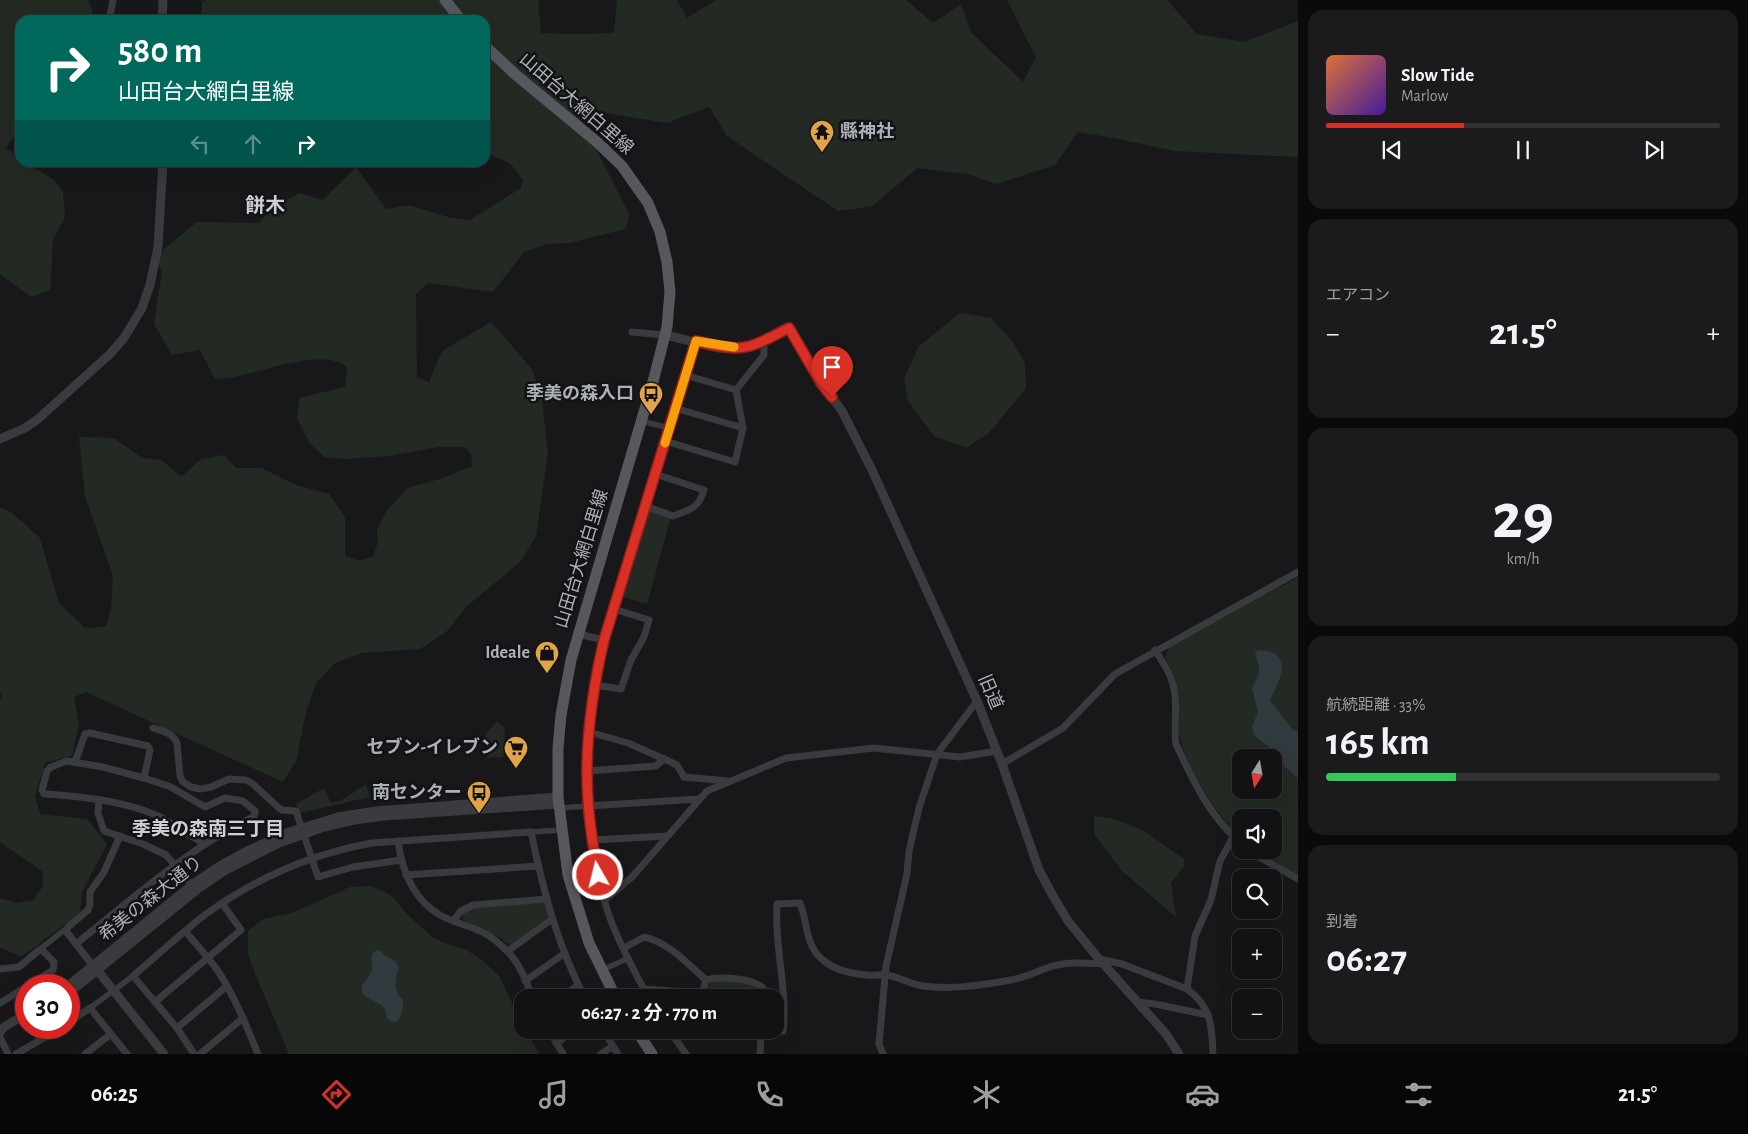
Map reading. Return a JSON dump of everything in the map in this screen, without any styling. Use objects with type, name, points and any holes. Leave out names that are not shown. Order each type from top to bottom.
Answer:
[{"type":"main road","points":[[445,0],[457,15]]},
{"type":"main road","name":"山田台大網白里線","points":[[490,51],[516,75],[604,148],[622,166],[648,203],[660,232],[667,262],[670,292],[665,335],[578,634],[571,660],[561,715],[558,756],[559,803],[568,875],[589,944],[612,989]]},
{"type":"main road","points":[[642,1039],[652,1054]]},
{"type":"street","points":[[110,15],[113,0]]},
{"type":"street","points":[[162,15],[163,0]]},
{"type":"street","points":[[0,439],[25,428],[38,419],[110,354],[134,324],[150,285],[158,248],[164,167]]},
{"type":"street","name":"旧道","points":[[764,341],[789,328],[821,383],[846,419],[872,470],[976,701],[1002,764],[1039,870],[1068,921],[1101,962],[1166,1034],[1179,1054]]},
{"type":"street","points":[[632,332],[665,335],[736,348],[748,347],[764,341],[764,355],[736,390],[743,428],[735,462],[665,441]]},
{"type":"street","points":[[644,989],[613,926],[598,875],[588,806],[589,732],[594,685],[604,640],[696,341]]},
{"type":"street","points":[[685,375],[736,390]]},
{"type":"street","points":[[675,408],[743,428]]},
{"type":"street","points":[[641,420],[669,428]]},
{"type":"street","points":[[645,506],[673,516],[693,508],[700,502],[704,490],[655,474]]},
{"type":"street","points":[[1002,764],[1063,728],[1115,674],[1298,572]]},
{"type":"street","points":[[594,685],[621,689],[631,660],[644,638],[649,620],[614,609]]},
{"type":"street","points":[[578,634],[604,640]]},
{"type":"street","points":[[1155,650],[1172,681],[1176,744],[1209,806],[1232,836]]},
{"type":"street","points":[[883,1054],[879,1044],[885,974],[919,808],[937,754],[976,701]]},
{"type":"street","points":[[153,728],[170,733],[176,738],[180,776],[183,782],[191,787],[200,789],[211,787],[229,779],[246,780],[282,810],[296,810],[318,877],[360,866],[401,860]]},
{"type":"street","points":[[589,732],[628,743],[677,765],[684,777],[730,781]]},
{"type":"street","points":[[75,762],[85,734],[90,733],[148,746],[150,750],[144,778]]},
{"type":"street","points":[[605,900],[633,876],[707,791],[786,758],[874,748],[960,756],[997,751]]},
{"type":"street","points":[[587,771],[656,766],[664,759]]},
{"type":"street","points":[[76,944],[175,864],[203,845],[253,817],[255,811],[243,801],[225,798],[205,807],[171,787],[103,767],[67,761],[51,767],[47,771],[42,790],[44,794],[100,800],[158,816],[203,845]]},
{"type":"street","points":[[712,780],[715,785],[713,788]]},
{"type":"street","points":[[559,803],[588,806],[700,799]]},
{"type":"street","points":[[100,800],[98,813],[104,831],[143,844],[166,855],[192,885]]},
{"type":"street","name":"希美の森大通り","points":[[95,968],[192,885],[218,867],[243,853],[303,830],[354,820],[434,809],[559,803]]},
{"type":"street","name":"希美の森大通り","points":[[95,968],[224,871],[303,830]]},
{"type":"street","points":[[80,1015],[132,976],[205,915],[250,885],[271,874],[312,858],[352,847],[398,841],[561,830]]},
{"type":"street","points":[[532,832],[538,866],[552,920],[580,989]]},
{"type":"street","points":[[0,968],[19,967],[88,910],[90,892],[104,872],[120,836]]},
{"type":"street","points":[[593,840],[667,836]]},
{"type":"street","points":[[1187,989],[1195,936],[1212,900],[1220,861],[1232,839]]},
{"type":"street","points":[[398,841],[401,860],[406,874],[414,890],[429,907],[440,915],[486,934],[508,951],[518,965],[529,989]]},
{"type":"street","points":[[1264,859],[1298,879]]},
{"type":"street","points":[[406,874],[538,866]]},
{"type":"street","points":[[453,921],[461,911],[473,905],[547,899]]},
{"type":"street","points":[[782,989],[776,940],[777,904],[800,903],[808,939],[817,954],[828,964],[848,972],[869,975],[885,974],[922,986],[956,987],[1023,978],[1062,964],[1076,962],[1122,964],[1187,989],[1195,995],[1204,1006],[1208,1015],[1213,1033],[1213,1054]]},
{"type":"street","points":[[154,1002],[241,930],[222,904]]},
{"type":"street","points":[[508,951],[552,920]]},
{"type":"street","points":[[68,927],[66,931],[164,1054]]},
{"type":"street","points":[[186,932],[208,958],[227,986],[243,1018],[256,1053]]},
{"type":"street","points":[[624,948],[644,937],[653,939],[666,946],[706,980],[749,980],[759,984],[763,989]]},
{"type":"street","points":[[39,950],[43,951],[54,962],[53,970],[47,974]]},
{"type":"street","points":[[525,981],[565,953]]},
{"type":"street","points":[[602,970],[629,958]]},
{"type":"street","points":[[80,978],[95,968]]},
{"type":"street","points":[[80,983],[95,968]]},
{"type":"street","points":[[132,976],[177,1028],[194,1054]]},
{"type":"street","points":[[704,989],[706,980]]},
{"type":"street","points":[[573,989],[578,985]]},
{"type":"street","points":[[177,1028],[227,986]]},
{"type":"street","points":[[0,1003],[15,994]]},
{"type":"street","points":[[1137,1002],[1208,1015]]},
{"type":"street","points":[[784,1004],[784,1022]]},
{"type":"street","points":[[90,1008],[127,1054]]},
{"type":"street","points":[[200,1054],[243,1018]]},
{"type":"street","points":[[0,1034],[4,1027],[15,1020]]},
{"type":"street","points":[[0,1034],[15,1026]]},
{"type":"street","points":[[0,1034],[8,1054]]},
{"type":"street","points":[[85,1054],[111,1034]]},
{"type":"street","points":[[16,1054],[42,1039]]},
{"type":"street","points":[[554,1039],[563,1054]]},
{"type":"street","points":[[556,1043],[562,1039]]},
{"type":"street","points":[[609,1039],[618,1054]]},
{"type":"street","points":[[675,1039],[686,1054]]},
{"type":"street","points":[[760,1054],[761,1039]]},
{"type":"street","points":[[601,1054],[613,1046]]},
{"type":"shaded area","points":[[0,0],[88,0],[93,13],[92,15],[15,15],[15,134],[6,148],[15,154],[15,167],[33,167],[54,180],[63,192],[65,217],[53,240],[50,290],[31,297],[0,274]]},
{"type":"shaded area","points":[[206,0],[538,0],[541,33],[573,34],[614,33],[617,0],[677,0],[687,18],[716,0],[906,0],[933,23],[961,4],[971,32],[1023,82],[1036,57],[1007,0],[1167,0],[1197,34],[1244,42],[1298,21],[1298,157],[1174,151],[1078,132],[1055,165],[997,184],[967,174],[917,168],[873,206],[838,211],[727,136],[709,107],[667,123],[575,108],[629,214],[626,229],[569,243],[547,244],[524,252],[493,292],[428,283],[416,294],[417,378],[429,382],[442,351],[491,322],[532,369],[542,399],[548,454],[536,536],[521,561],[466,607],[447,631],[420,649],[362,653],[335,663],[316,683],[306,712],[296,761],[283,782],[86,692],[74,697],[79,725],[72,756],[45,763],[35,796],[40,814],[87,819],[107,844],[82,892],[80,913],[21,957],[0,947],[0,898],[17,903],[33,900],[42,888],[43,872],[0,842],[0,700],[2,697],[0,691],[0,507],[11,512],[40,538],[59,603],[84,627],[93,628],[106,626],[111,608],[113,576],[85,496],[79,437],[114,438],[142,458],[162,460],[181,477],[201,459],[224,455],[236,468],[261,468],[296,485],[329,494],[345,517],[345,556],[360,561],[373,556],[378,542],[377,529],[387,510],[408,488],[443,478],[472,466],[471,455],[465,447],[439,447],[389,456],[346,459],[325,457],[310,444],[297,418],[299,398],[345,387],[347,367],[337,361],[324,359],[310,360],[294,362],[235,377],[215,379],[200,350],[172,355],[154,324],[162,272],[157,259],[165,248],[197,222],[259,223],[275,206],[300,193],[323,200],[356,167],[386,209],[409,205],[451,218],[470,220],[521,188],[523,180],[511,164],[490,154],[490,15],[201,15],[202,2]]},
{"type":"shaded area","points":[[960,313],[991,318],[1012,341],[1025,363],[1026,388],[989,433],[966,448],[934,436],[908,401],[904,378],[919,346]]},
{"type":"shaded area","points":[[649,511],[671,517],[647,604],[621,596],[646,514]]},
{"type":"shaded area","points":[[1298,577],[1298,876],[1268,859],[1282,859],[1282,809],[1232,809],[1232,828],[1203,789],[1194,774],[1182,745],[1178,719],[1178,687],[1173,672],[1165,658],[1169,647]]},
{"type":"shaded area","points":[[1259,650],[1269,652],[1280,658],[1282,670],[1270,700],[1293,730],[1298,731],[1298,778],[1282,762],[1282,749],[1271,749],[1254,735],[1252,726],[1258,712],[1252,688],[1259,674],[1255,652]]},
{"type":"shaded area","points":[[497,721],[505,728],[503,757],[487,758],[485,735]]},
{"type":"shaded area","points":[[366,784],[370,797],[300,813],[296,804],[324,788],[331,803],[340,801]]},
{"type":"shaded area","points":[[1094,816],[1115,819],[1144,831],[1184,859],[1185,865],[1171,883],[1176,917],[1122,871],[1094,834]]},
{"type":"shaded area","points":[[370,886],[385,892],[394,898],[406,913],[432,937],[444,943],[465,949],[483,961],[499,976],[514,1007],[514,1039],[531,1039],[539,1054],[289,1054],[252,966],[248,953],[248,931],[263,919],[292,913],[350,887]]},
{"type":"shaded area","points":[[546,903],[549,915],[547,918],[512,944],[506,943],[502,939],[462,918],[463,914],[472,908]]},
{"type":"shaded area","points":[[378,950],[393,960],[399,968],[396,976],[396,989],[403,1000],[403,1006],[401,1015],[395,1023],[387,1018],[385,1009],[381,1005],[362,992],[364,983],[372,970],[371,960],[373,952]]},
{"type":"shaded area","points":[[713,980],[752,983],[760,989],[708,989]]},
{"type":"slow traffic","points":[[665,443],[696,341],[734,347]]},
{"type":"place","name":"縣神社","points":[[822,153]]},
{"type":"place","name":"季美の森入口","points":[[651,415]]},
{"type":"place","name":"Ideale","points":[[547,674]]},
{"type":"place","name":"セブン-イレブン","points":[[516,769]]},
{"type":"place","name":"南センター","points":[[479,814]]},
{"type":"district","name":"餅木","points":[[265,206]]},
{"type":"district","name":"季美の森南三丁目","points":[[208,829]]},
{"type":"route","points":[[598,875],[588,798],[587,771],[594,685],[604,640],[696,341],[736,348],[748,347],[789,328],[821,383],[832,397]]}]
